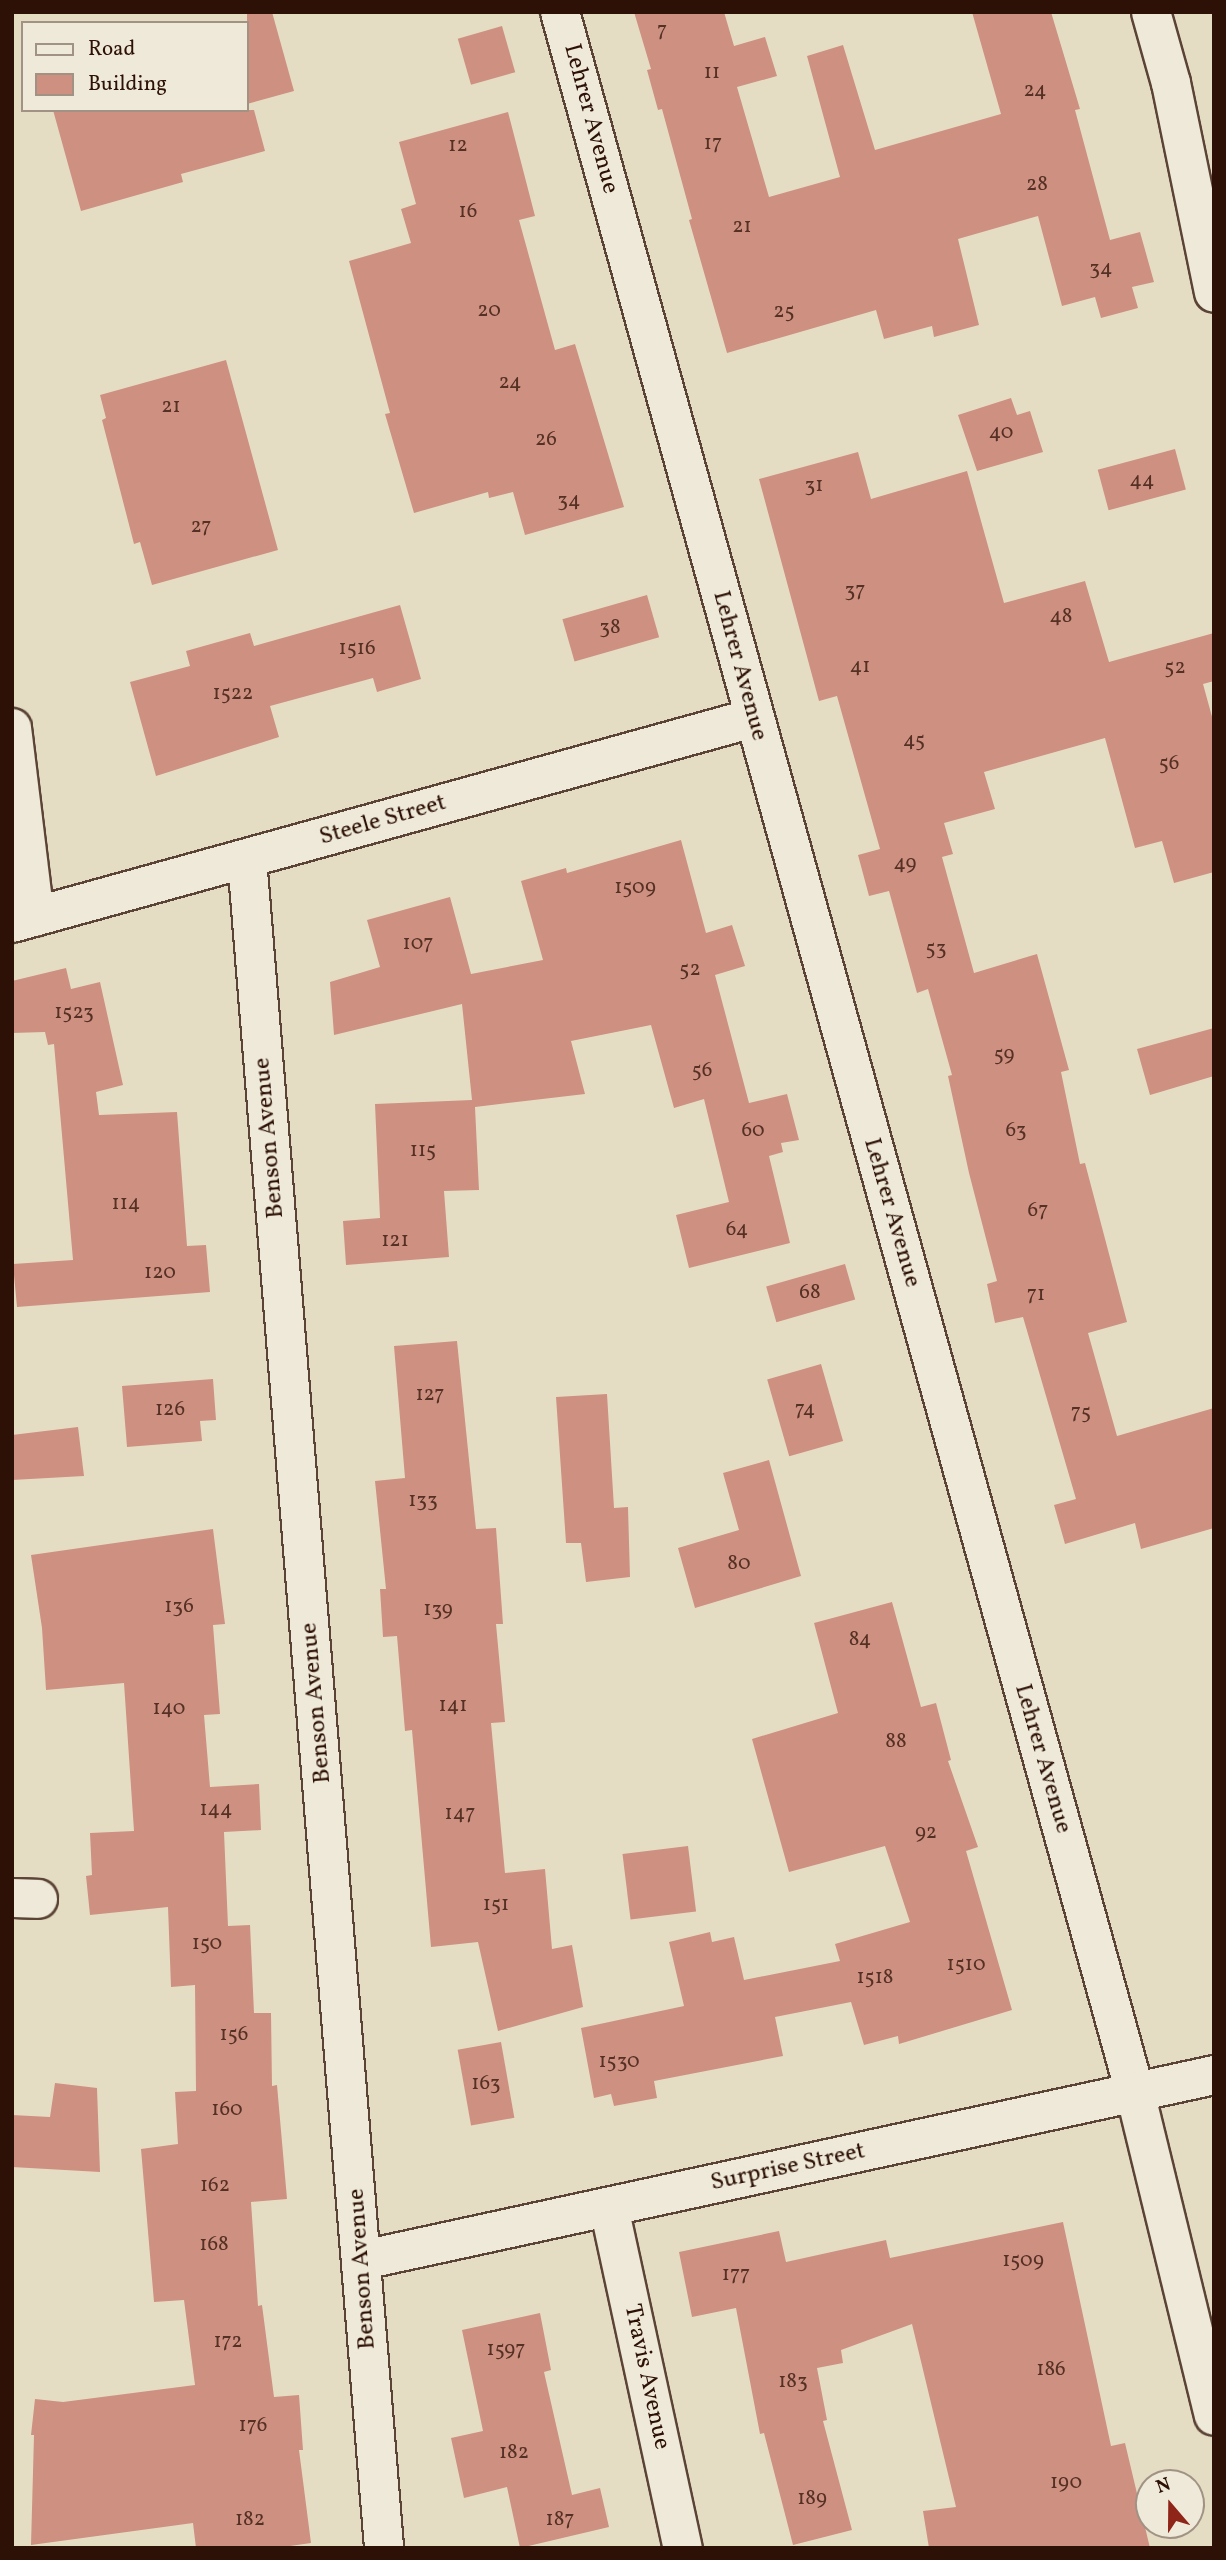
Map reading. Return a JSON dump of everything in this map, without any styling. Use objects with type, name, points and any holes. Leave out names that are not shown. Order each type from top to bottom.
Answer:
[{"type":"street","name":"Lehrer Avenue","points":[[561,12],[753,719],[1135,2092],[1214,2415]]},
{"type":"street","points":[[1151,12],[1171,83],[1214,293]]},
{"type":"street","name":"Steele Street","points":[[23,920],[753,719]]},
{"type":"street","points":[[12,728],[23,920]]},
{"type":"street","name":"Benson Avenue","points":[[247,859],[363,2260],[384,2548]]},
{"type":"street","name":"Surprise Street","points":[[363,2260],[1214,2075]]},
{"type":"street","name":"Travis Avenue","points":[[609,2207],[683,2548]]},
{"type":"building","points":[[247,12],[272,12],[294,91],[248,104]]},
{"type":"building","points":[[634,12],[724,12],[734,46],[765,37],[777,76],[737,87],[769,197],[840,177],[807,56],[843,45],[875,150],[1001,114],[972,12],[1051,12],[1080,109],[1075,110],[1110,240],[1140,232],[1154,282],[1132,287],[1138,308],[1101,318],[1095,297],[1062,306],[1038,216],[958,239],[979,325],[934,337],[932,326],[884,339],[876,310],[727,353],[689,220],[692,219],[662,109],[658,110],[647,70],[651,69]]},
{"type":"building","points":[[502,26],[515,72],[471,85],[458,39]]},
{"type":"building","points":[[254,110],[265,151],[181,174],[183,182],[81,211],[54,112]]},
{"type":"building","points":[[508,112],[535,216],[519,220],[555,350],[575,344],[624,507],[525,535],[513,492],[489,498],[488,492],[414,513],[385,414],[390,413],[349,261],[411,243],[401,209],[416,204],[399,142]]},
{"type":"building","points":[[226,360],[278,550],[152,585],[140,542],[134,544],[102,420],[106,418],[100,395]]},
{"type":"building","points":[[1011,398],[1017,415],[1030,411],[1043,452],[977,471],[958,415]]},
{"type":"building","points":[[1175,449],[1186,490],[1109,510],[1098,470]]},
{"type":"building","points":[[858,452],[871,499],[967,471],[1004,603],[1085,581],[1109,662],[1214,633],[1214,681],[1203,684],[1214,724],[1214,872],[1174,883],[1162,841],[1135,848],[1105,738],[984,772],[995,809],[944,823],[953,854],[942,857],[974,973],[1037,954],[1069,1070],[1061,1072],[1080,1164],[1085,1163],[1127,1322],[1088,1333],[1117,1436],[1214,1408],[1214,1528],[1141,1549],[1135,1523],[1065,1544],[1054,1505],[1076,1499],[1023,1317],[995,1323],[987,1284],[997,1281],[969,1173],[948,1076],[952,1075],[928,989],[917,993],[889,891],[869,896],[858,855],[880,849],[837,696],[819,701],[759,479]]},
{"type":"building","points":[[647,595],[659,637],[575,662],[562,619]]},
{"type":"building","points":[[400,605],[421,679],[377,692],[373,678],[270,706],[279,737],[156,776],[130,682],[190,666],[186,651],[250,633],[254,646]]},
{"type":"building","points":[[681,840],[706,933],[732,925],[745,966],[715,975],[749,1103],[787,1094],[799,1140],[781,1143],[783,1152],[769,1156],[790,1243],[689,1268],[676,1215],[729,1202],[704,1099],[674,1108],[651,1025],[571,1041],[585,1094],[475,1107],[479,1190],[444,1191],[449,1257],[346,1265],[343,1221],[380,1218],[375,1104],[472,1100],[462,1004],[334,1035],[330,982],[380,967],[367,920],[450,897],[471,974],[543,960],[521,881],[566,868],[567,873]]},
{"type":"building","points":[[66,968],[71,989],[100,982],[123,1085],[96,1092],[99,1115],[177,1112],[187,1246],[206,1245],[210,1292],[17,1307],[13,1264],[73,1260],[54,1044],[48,1045],[45,1032],[12,1033],[12,981]]},
{"type":"building","points":[[1214,1028],[1214,1076],[1150,1095],[1137,1049]]},
{"type":"building","points":[[845,1264],[855,1300],[776,1322],[766,1287]]},
{"type":"building","points":[[457,1341],[476,1529],[496,1528],[503,1624],[496,1624],[505,1722],[491,1723],[505,1873],[545,1869],[552,1949],[572,1945],[583,2007],[498,2031],[478,1942],[431,1947],[412,1730],[405,1731],[397,1636],[383,1637],[380,1589],[386,1589],[375,1481],[405,1478],[394,1346]]},
{"type":"building","points":[[821,1364],[843,1441],[789,1456],[767,1379]]},
{"type":"building","points":[[213,1379],[216,1420],[200,1421],[202,1441],[127,1447],[122,1386]]},
{"type":"building","points":[[607,1394],[614,1508],[628,1507],[630,1577],[586,1582],[581,1543],[566,1543],[556,1397]]},
{"type":"building","points":[[78,1427],[84,1476],[12,1480],[12,1435]]},
{"type":"building","points":[[769,1460],[801,1576],[695,1608],[678,1548],[739,1530],[723,1473]]},
{"type":"building","points":[[213,1529],[225,1624],[213,1625],[220,1714],[204,1715],[210,1787],[259,1784],[261,1830],[224,1832],[228,1926],[250,1925],[254,2013],[271,2013],[272,2086],[277,2085],[287,2199],[251,2202],[258,2306],[262,2305],[274,2397],[299,2395],[303,2450],[299,2450],[311,2543],[276,2548],[196,2548],[193,2523],[31,2545],[34,2435],[31,2435],[35,2399],[63,2402],[195,2385],[184,2300],[154,2302],[141,2149],[178,2144],[175,2092],[196,2091],[195,1985],[171,1987],[168,1907],[90,1915],[86,1876],[92,1875],[90,1833],[134,1831],[124,1683],[46,1690],[42,1628],[31,1555]]},
{"type":"building","points":[[892,1602],[921,1707],[936,1703],[951,1760],[948,1761],[978,1847],[966,1851],[1012,2010],[899,2044],[898,2036],[864,2045],[851,2002],[775,2017],[783,2056],[654,2081],[657,2098],[614,2106],[611,2094],[594,2098],[581,2028],[684,2006],[669,1942],[710,1932],[712,1942],[734,1937],[744,1980],[840,1961],[835,1944],[910,1922],[885,1846],[789,1872],[752,1739],[838,1713],[814,1623]]},
{"type":"building","points":[[688,1846],[696,1912],[631,1920],[622,1854]]},
{"type":"building","points":[[501,2042],[514,2118],[471,2125],[458,2050]]},
{"type":"building","points":[[55,2083],[97,2088],[100,2172],[12,2167],[12,2115],[50,2117]]},
{"type":"building","points":[[1063,2222],[1111,2446],[1125,2443],[1135,2485],[1135,2539],[1148,2539],[1150,2548],[929,2548],[923,2511],[956,2507],[912,2324],[841,2350],[843,2363],[817,2368],[827,2420],[823,2421],[852,2530],[793,2545],[764,2433],[760,2434],[736,2308],[692,2317],[679,2252],[779,2231],[786,2262],[886,2240],[890,2258]]},
{"type":"building","points":[[540,2313],[551,2370],[544,2372],[572,2495],[600,2488],[609,2527],[520,2548],[507,2487],[464,2498],[451,2438],[483,2431],[462,2330]]}]
